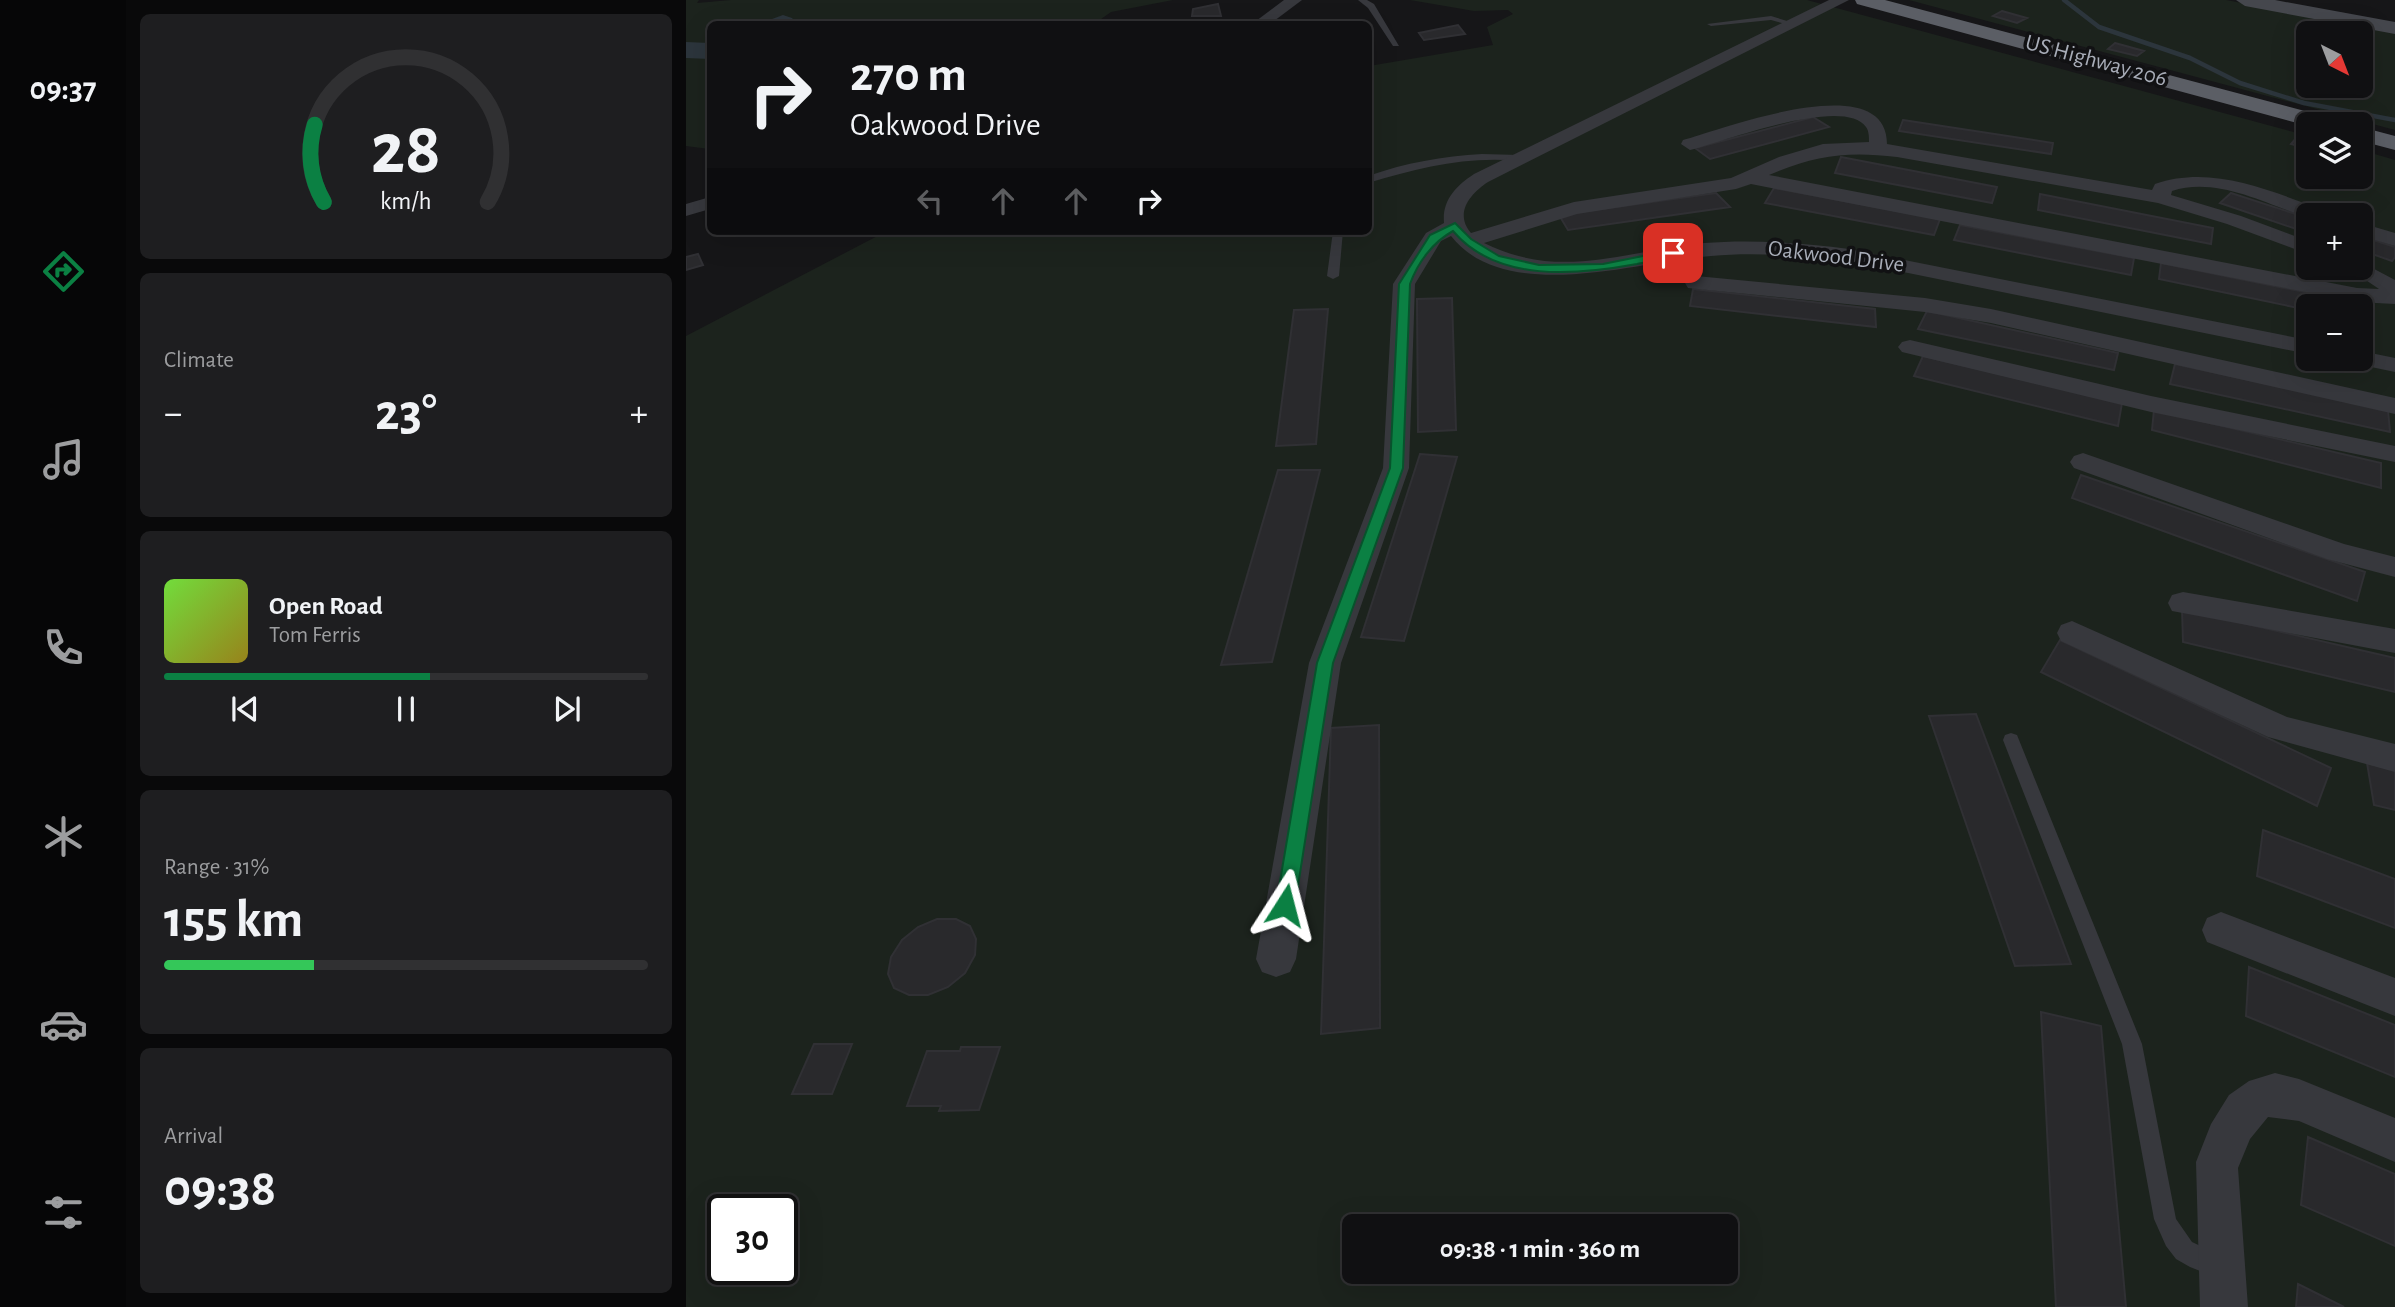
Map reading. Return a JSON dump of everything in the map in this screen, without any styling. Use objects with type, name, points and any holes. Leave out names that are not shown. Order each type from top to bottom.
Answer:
[{"type":"highway","name":"US Highway 206","points":[[1864,0],[2296,116]]},
{"type":"highway","points":[[2373,137],[2395,143]]},
{"type":"main road","points":[[2245,0],[2395,28]]},
{"type":"street","points":[[1264,21],[1294,0]]},
{"type":"street","points":[[1461,233],[1453,207],[1460,193],[1481,178],[1841,0]]},
{"type":"street","points":[[1690,144],[1808,112],[1826,110],[1869,120],[1878,132],[1878,148]]},
{"type":"street","points":[[1844,148],[1856,156],[2135,209],[2216,223],[2234,220]]},
{"type":"street","points":[[1276,959],[1325,663],[1396,468],[1404,284],[1433,237],[1574,208],[1721,187],[1752,178],[1802,155],[1844,148],[1878,148],[2161,198],[2234,220],[2296,243]]},
{"type":"street","points":[[1752,178],[2343,292],[2395,295]]},
{"type":"street","points":[[2161,198],[2162,188],[2170,184],[2219,183],[2296,207]]},
{"type":"street","points":[[686,210],[707,204]]},
{"type":"street","name":"Oakwood Drive","points":[[1461,233],[1506,262],[1558,270],[1603,267],[1673,253],[1719,249],[1780,248],[1826,251],[2296,345]]},
{"type":"street","points":[[2373,233],[2395,240]]},
{"type":"street","points":[[1821,294],[1826,251]]},
{"type":"street","points":[[2373,276],[2383,281],[2395,295]]},
{"type":"street","points":[[1696,283],[1925,305],[1991,316],[2395,406]]},
{"type":"street","points":[[1910,347],[2164,407],[2395,454]]},
{"type":"street","points":[[2373,360],[2395,365]]},
{"type":"street","points":[[2083,462],[2337,552],[2395,567]]},
{"type":"street","points":[[2183,603],[2395,641]]},
{"type":"street","points":[[2072,633],[2280,728],[2395,758]]},
{"type":"street","points":[[2221,930],[2395,998]]},
{"type":"street","points":[[2222,1287],[2216,1168],[2220,1152],[2245,1106],[2256,1097],[2273,1093],[2292,1097],[2395,1140]]},
{"type":"lane","points":[[1363,0],[1371,6],[1396,44]]},
{"type":"lane","points":[[1711,24],[1771,18],[1793,24]]},
{"type":"lane","points":[[1372,179],[1405,169],[1462,159],[1503,155],[1519,158]]},
{"type":"lane","points":[[1334,276],[1338,235]]},
{"type":"lane","points":[[2011,740],[2132,1044],[2165,1219],[2174,1244],[2196,1259],[2222,1287]]},
{"type":"shaded area","points":[[686,0],[699,0],[697,3],[731,0],[1173,0],[1111,12],[1098,21],[707,21],[707,149],[686,146]]},
{"type":"shaded area","points":[[1410,0],[1807,0],[2296,133],[2296,189],[2373,189],[2373,154],[2395,160],[2395,1307],[686,1307],[686,336],[879,235],[1372,235],[1372,65],[1493,45],[1487,27],[1513,14],[1508,10],[1474,11]]},
{"type":"shaded area","points":[[1909,0],[2226,0],[2337,21],[2296,21],[2296,98],[2373,98],[2373,28],[2395,32],[2395,130],[2373,124],[2373,112],[2328,112]]},
{"type":"building","points":[[1218,4],[1221,16],[1192,16],[1193,9]]},
{"type":"building","points":[[2002,11],[2027,18],[2017,23],[1993,16]]},
{"type":"building","points":[[1458,25],[1465,34],[1424,40],[1419,33]]},
{"type":"building","points":[[2115,43],[2144,51],[2137,56],[2108,49]]},
{"type":"building","points":[[1813,117],[1829,127],[1710,159],[1695,148]]},
{"type":"building","points":[[1903,120],[2053,143],[2051,154],[1899,131]]},
{"type":"building","points":[[1841,157],[1997,187],[1992,203],[1835,173]]},
{"type":"building","points":[[1774,188],[1940,219],[1934,235],[1765,203]]},
{"type":"building","points":[[1716,193],[1730,207],[1568,230],[1559,215]]},
{"type":"building","points":[[2231,193],[2296,214],[2296,229],[2220,203]]},
{"type":"building","points":[[2040,194],[2213,228],[2211,244],[2038,210]]},
{"type":"building","points":[[1960,225],[2134,258],[2131,275],[1954,240]]},
{"type":"building","points":[[2373,240],[2395,247],[2392,261],[2373,254]]},
{"type":"building","points":[[698,254],[703,265],[686,270],[686,257]]},
{"type":"building","points":[[2161,263],[2314,294],[2296,294],[2296,308],[2159,279]]},
{"type":"building","points":[[1693,289],[1875,309],[1876,327],[1690,306]]},
{"type":"building","points":[[1452,298],[1456,430],[1418,432],[1417,299]]},
{"type":"building","points":[[1328,309],[1316,444],[1276,446],[1294,310]]},
{"type":"building","points":[[1927,311],[2118,353],[2114,370],[1918,329]]},
{"type":"building","points":[[1923,356],[2122,403],[2118,426],[1914,376]]},
{"type":"building","points":[[2175,364],[2388,410],[2390,432],[2170,384]]},
{"type":"building","points":[[2154,410],[2381,463],[2381,488],[2152,430]]},
{"type":"building","points":[[1420,454],[1457,457],[1404,641],[1361,637]]},
{"type":"building","points":[[1278,470],[1320,470],[1272,662],[1221,665]]},
{"type":"building","points":[[2081,475],[2365,572],[2357,601],[2072,498]]},
{"type":"building","points":[[2182,609],[2395,658],[2395,692],[2183,642]]},
{"type":"building","points":[[2060,640],[2331,768],[2317,806],[2041,672]]},
{"type":"building","points":[[1976,714],[2071,964],[2015,966],[1929,716]]},
{"type":"building","points":[[1379,725],[1380,1028],[1321,1034],[1331,728]]},
{"type":"building","points":[[2367,763],[2395,770],[2395,810],[2374,805]]},
{"type":"building","points":[[2263,830],[2395,879],[2395,928],[2257,876]]},
{"type":"building","points":[[937,919],[956,919],[970,926],[976,939],[975,955],[965,973],[948,987],[928,995],[909,995],[894,988],[888,974],[891,957],[902,940],[918,927]]},
{"type":"building","points":[[2249,967],[2395,1025],[2395,1077],[2246,1016]]},
{"type":"building","points":[[2041,1012],[2101,1026],[2126,1307],[2056,1307]]},
{"type":"building","points":[[814,1044],[852,1044],[832,1094],[792,1094]]},
{"type":"building","points":[[961,1047],[1000,1047],[979,1110],[939,1111],[941,1106],[907,1106],[927,1051],[960,1051]]},
{"type":"building","points":[[2308,1137],[2395,1174],[2395,1246],[2301,1205]]},
{"type":"building","points":[[2298,1284],[2344,1307],[2296,1307]]},
{"type":"waterway","points":[[2064,0],[2099,27],[2190,58],[2240,83],[2304,103],[2395,120]]},
{"type":"waterway","points":[[686,50],[707,51]]},
{"type":"route","points":[[1285,905],[1325,663],[1396,468],[1404,284],[1408,275],[1433,237],[1455,226],[1467,241],[1495,258],[1539,268],[1558,270],[1603,267],[1673,253]]}]
